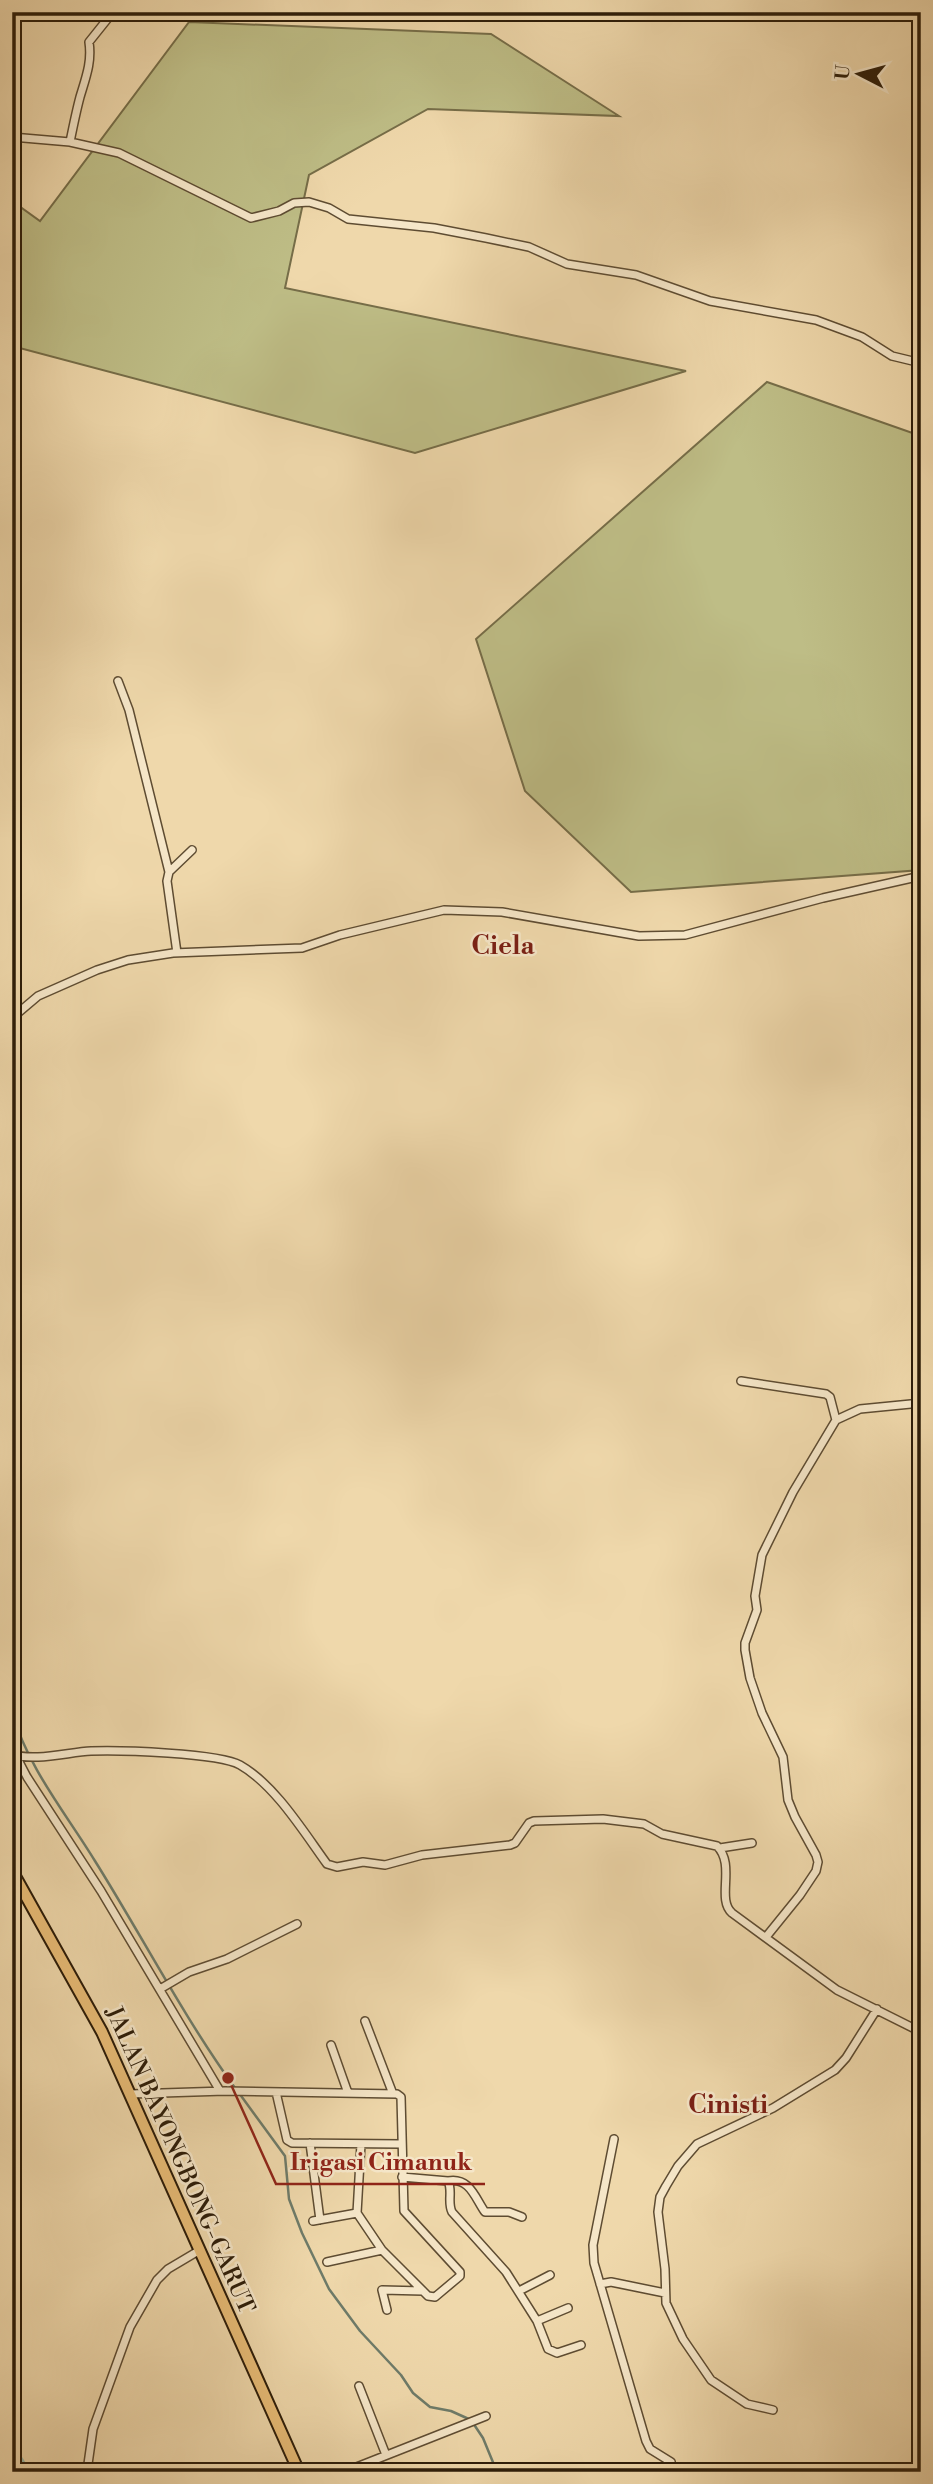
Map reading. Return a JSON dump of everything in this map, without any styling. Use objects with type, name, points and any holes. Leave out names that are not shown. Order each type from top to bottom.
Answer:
[{"type":"main road","name":"JALAN BAYONGBONG-GARUT","points":[[12,1871],[102,2032],[299,2472]]},
{"type":"street","points":[[70,142],[89,69],[89,42],[113,12]]},
{"type":"street","points":[[12,137],[70,142],[119,153],[251,218],[279,211],[294,203],[309,202],[329,208],[348,219],[434,228],[529,247],[568,264],[636,275],[710,301],[816,320],[862,337],[892,356],[921,363]]},
{"type":"street","points":[[118,681],[129,710],[169,872],[167,891],[177,953]]},
{"type":"street","points":[[169,872],[192,850]]},
{"type":"street","points":[[12,1018],[38,996],[97,970],[128,960],[177,953],[302,948],[340,935],[444,910],[502,912],[639,936],[685,935],[822,898],[921,876]]},
{"type":"street","points":[[741,1381],[826,1394],[830,1397],[836,1420]]},
{"type":"street","points":[[766,1937],[817,1871],[818,1862],[788,1800],[783,1757],[762,1713],[750,1678],[745,1643],[757,1611],[755,1588],[762,1555],[793,1492],[836,1420],[860,1409],[921,1404]]},
{"type":"street","points":[[12,1737],[15,1755],[165,1987],[222,2091]]},
{"type":"street","points":[[15,1755],[132,1752],[178,1754],[237,1763],[263,1782],[332,1867],[363,1862],[385,1865],[422,1855],[510,1845],[515,1843],[529,1823],[540,1819],[635,1822],[662,1834],[720,1848],[752,1843]]},
{"type":"street","points":[[720,1848],[726,1866],[727,1909],[837,1990],[921,2032]]},
{"type":"street","points":[[165,1987],[189,1972],[227,1959],[297,1924]]},
{"type":"street","points":[[773,2410],[747,2404],[704,2373],[668,2312],[657,2213],[660,2197],[678,2166],[697,2144],[772,2109],[835,2070],[846,2058],[877,2009]]},
{"type":"street","points":[[365,2021],[393,2094]]},
{"type":"street","points":[[331,2045],[348,2093]]},
{"type":"street","points":[[131,2094],[222,2091],[393,2094],[401,2097],[402,2177],[406,2214],[460,2272],[460,2276],[435,2297],[432,2298],[423,2291],[382,2250],[357,2213],[361,2144]]},
{"type":"street","points":[[276,2092],[287,2140],[292,2143],[401,2144]]},
{"type":"street","points":[[614,2139],[593,2245],[600,2284],[646,2441],[650,2449],[671,2462]]},
{"type":"street","points":[[310,2143],[317,2221],[357,2213]]},
{"type":"street","points":[[402,2177],[458,2181],[470,2188],[485,2212],[509,2212],[522,2217]]},
{"type":"street","points":[[448,2181],[452,2212],[506,2272],[537,2321],[548,2349],[552,2352],[581,2345]]},
{"type":"street","points":[[84,2472],[88,2464],[93,2428],[130,2327],[148,2293],[168,2269],[200,2250]]},
{"type":"street","points":[[327,2262],[382,2250]]},
{"type":"street","points":[[519,2291],[550,2275]]},
{"type":"street","points":[[600,2284],[611,2282],[665,2293]]},
{"type":"street","points":[[387,2310],[382,2290],[423,2291]]},
{"type":"street","points":[[537,2321],[568,2308]]},
{"type":"street","points":[[359,2386],[386,2455]]},
{"type":"street","points":[[344,2472],[486,2416]]},
{"type":"shaded area","points":[[189,22],[491,34],[619,116],[428,109],[309,175],[285,288],[686,371],[415,453],[12,346],[12,201],[40,221]]},
{"type":"shaded area","points":[[767,382],[921,436],[921,870],[631,892],[525,791],[476,639]]},
{"type":"waterway","points":[[12,1712],[37,1771],[112,1889],[198,2033],[235,2088]]},
{"type":"waterway","points":[[239,2093],[285,2156],[289,2199],[329,2289],[360,2331],[401,2375],[413,2393],[430,2407],[451,2411],[471,2420],[483,2438],[497,2472]]},
{"type":"waterway","points":[[12,2456],[22,2472]]},
{"type":"place","name":"Irigasi Cimanuk","points":[[228,2078]]},
{"type":"district","name":"Ciela","points":[[503,946]]},
{"type":"district","name":"Cinisti","points":[[728,2105]]}]
